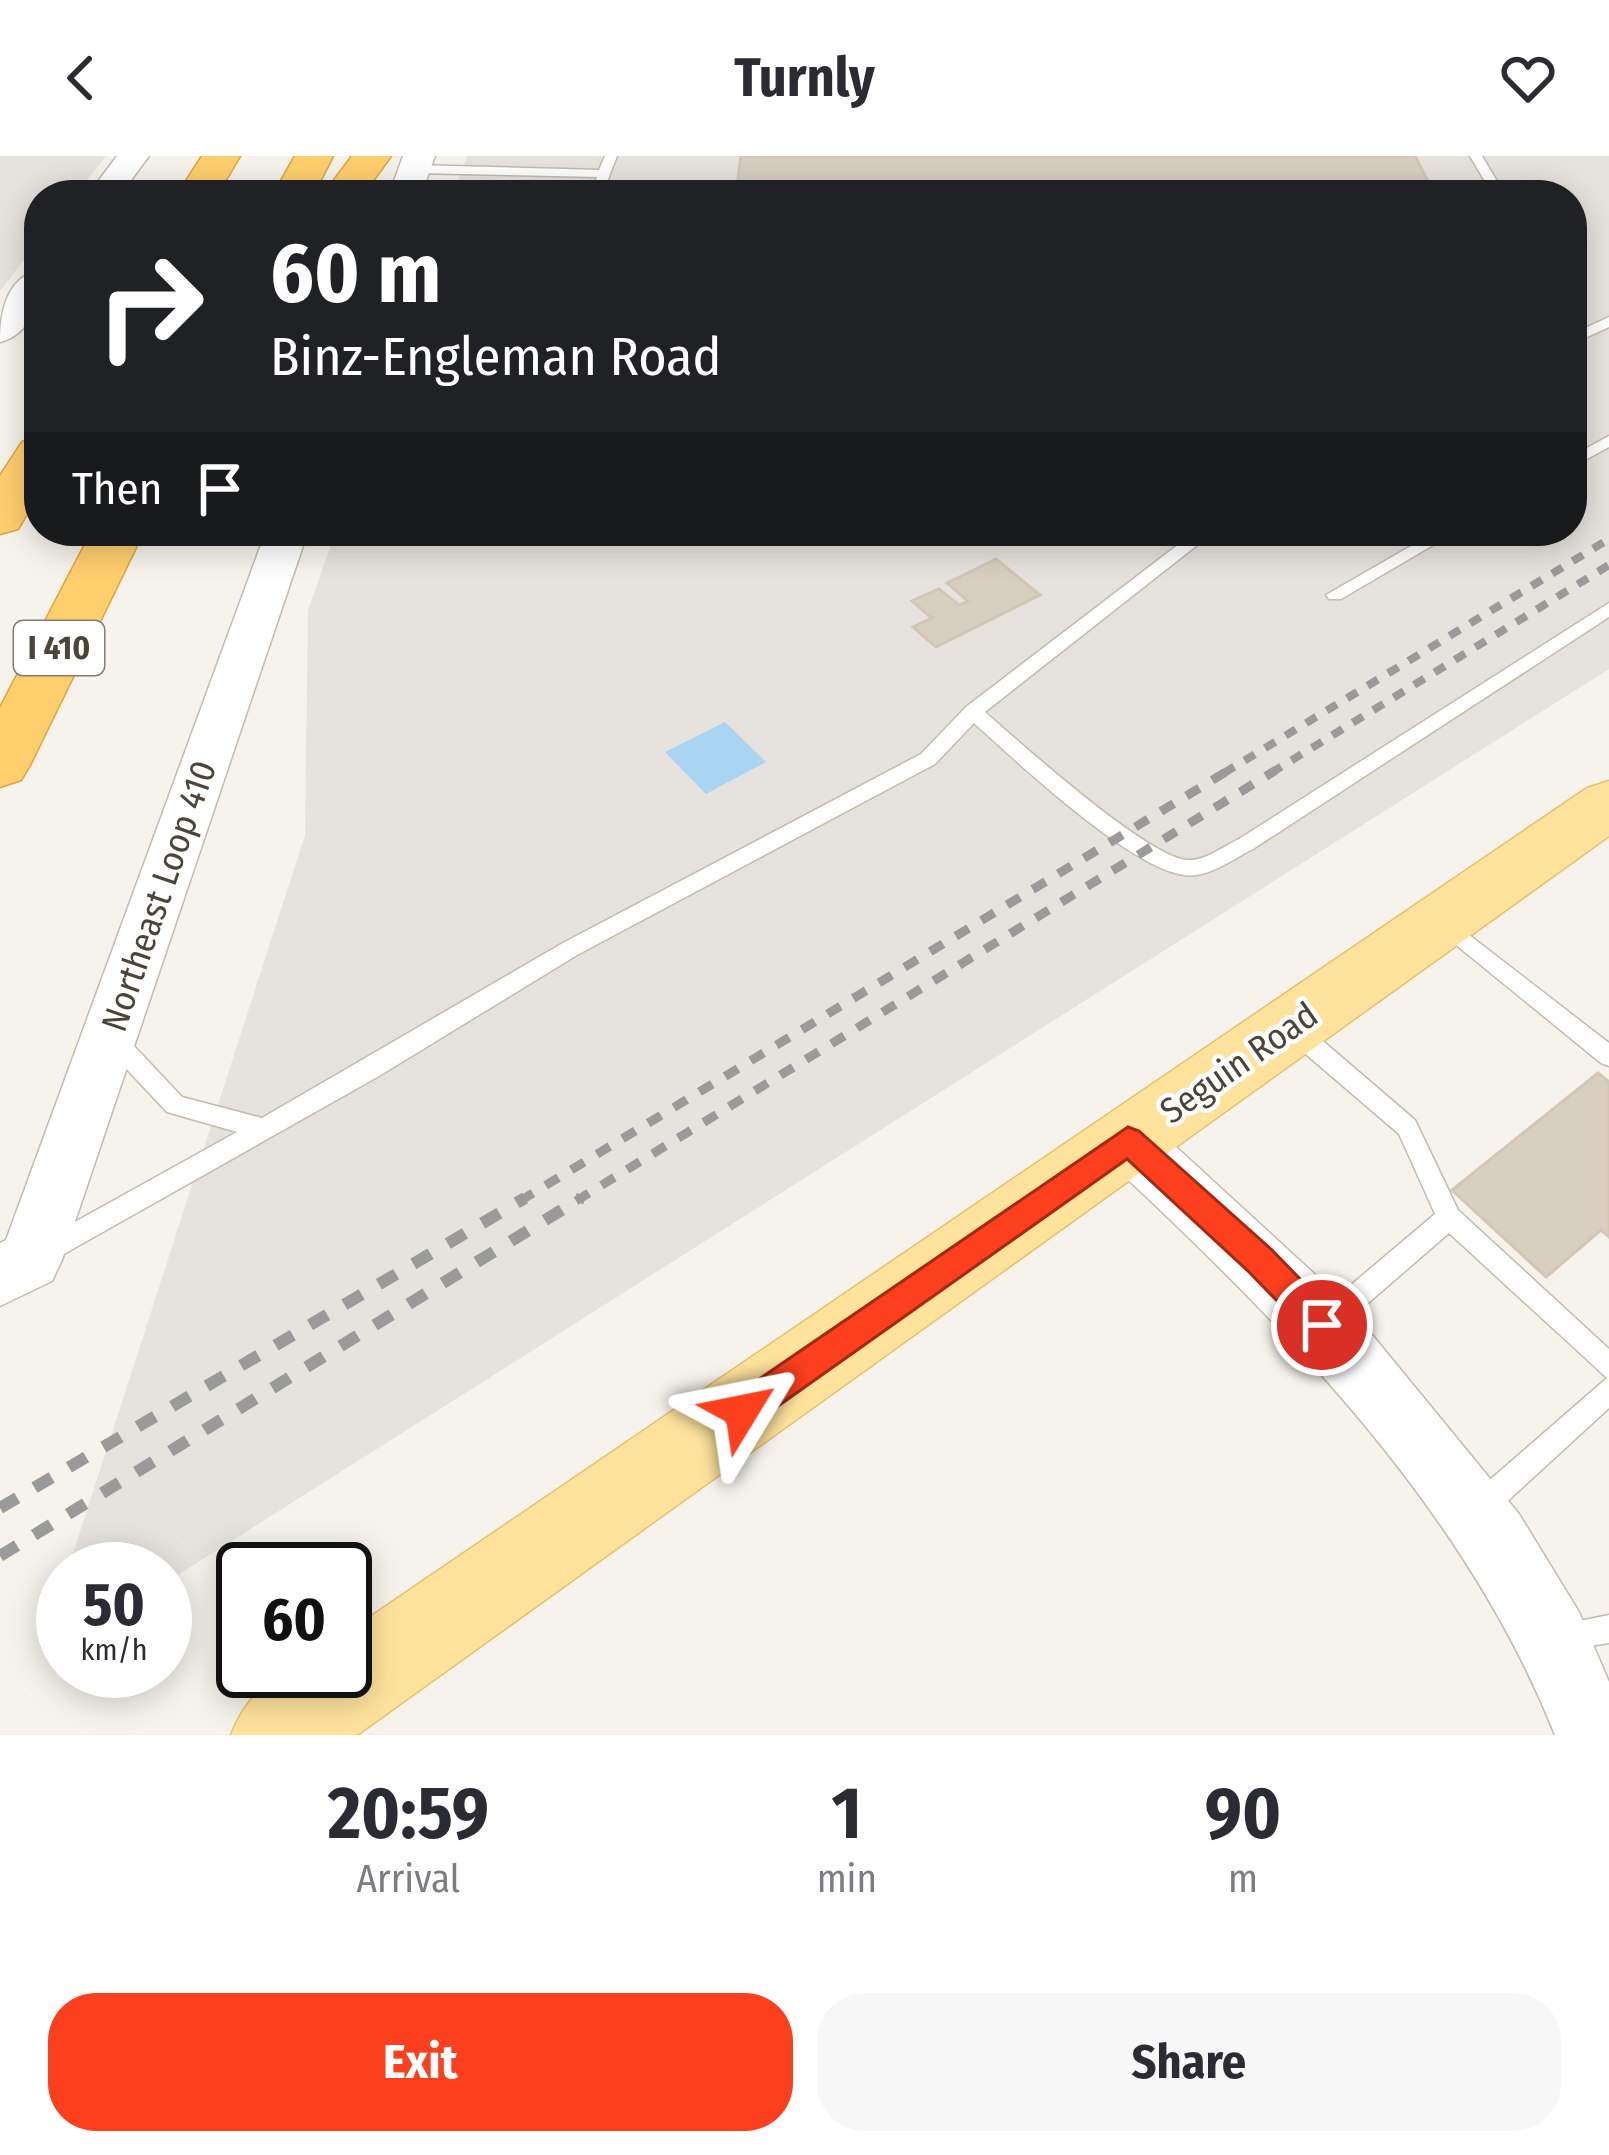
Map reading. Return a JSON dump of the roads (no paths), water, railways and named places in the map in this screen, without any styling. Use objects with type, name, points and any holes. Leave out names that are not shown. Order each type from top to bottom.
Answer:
[{"type":"highway","points":[[166,171],[221,156]]},
{"type":"highway","points":[[0,518],[24,477]]},
{"type":"highway","name":"I 410","points":[[0,765],[110,546]]},
{"type":"main road","name":"Seguin Road","points":[[278,1735],[1442,921],[1596,819]]},
{"type":"street","points":[[0,332],[24,300]]},
{"type":"street","name":"Northeast Loop 410","points":[[15,1268],[110,1035],[282,546]]},
{"type":"street","points":[[1128,1141],[1261,1261],[1322,1325],[1473,1513],[1581,1634],[1593,1735]]},
{"type":"lane","points":[[602,180],[611,156]]},
{"type":"lane","points":[[413,173],[604,174]]},
{"type":"lane","points":[[15,1268],[570,949],[928,759],[973,712],[1188,546]]},
{"type":"lane","points":[[1335,595],[1422,546]]},
{"type":"lane","points":[[973,712],[1059,787],[1168,866],[1192,869],[1246,844],[1609,609]]},
{"type":"lane","points":[[1442,921],[1609,1056]]},
{"type":"lane","points":[[1290,1027],[1407,1127],[1448,1218],[1609,1366]]},
{"type":"lane","points":[[110,1035],[175,1105],[264,1129]]},
{"type":"lane","points":[[1322,1325],[1448,1218]]},
{"type":"lane","points":[[1473,1513],[1609,1390]]},
{"type":"water","points":[[725,722],[766,762],[706,794],[665,752]]},
{"type":"railway","points":[[1224,773],[1609,539]]},
{"type":"railway","points":[[1271,773],[1609,565]]},
{"type":"railway","points":[[523,1199],[1229,770]]},
{"type":"railway","points":[[576,1201],[1276,770]]},
{"type":"railway","points":[[0,1556],[581,1198]]},
{"type":"railway","points":[[0,1508],[523,1199]]}]
